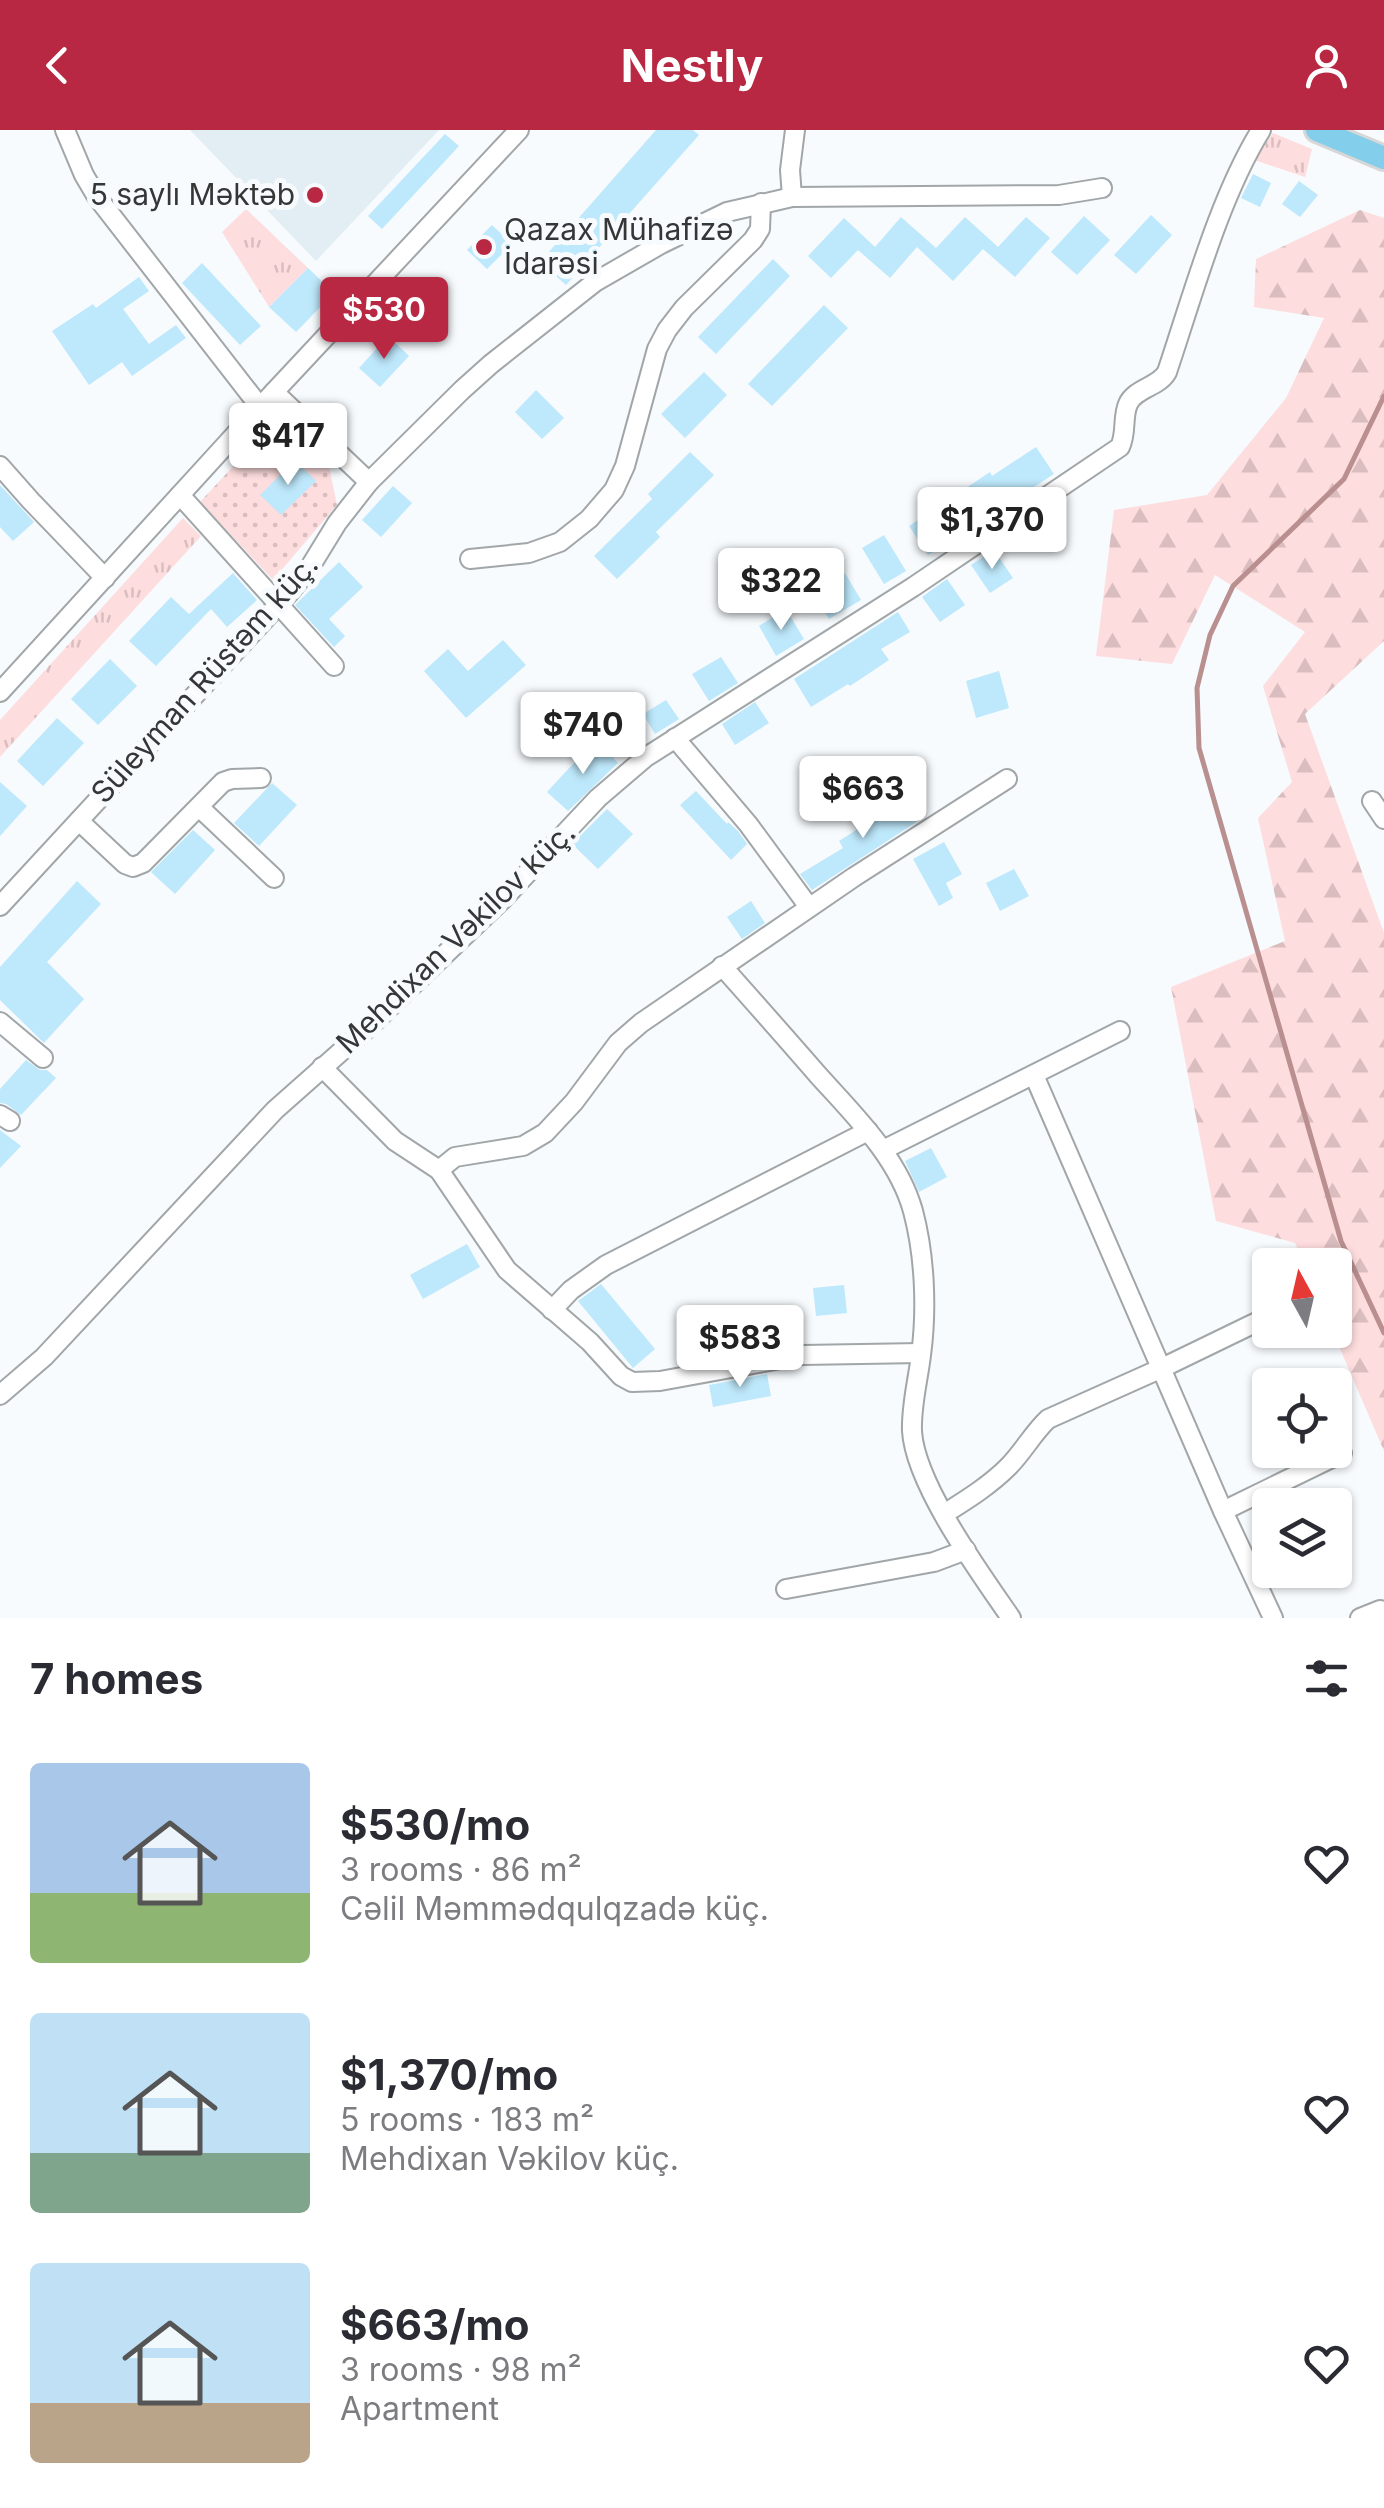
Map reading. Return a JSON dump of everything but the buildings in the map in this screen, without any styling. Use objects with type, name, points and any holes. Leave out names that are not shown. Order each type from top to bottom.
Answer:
[{"type":"main road","points":[[1317,130],[1384,158]]},
{"type":"street","points":[[64,130],[97,197],[260,407]]},
{"type":"street","points":[[0,692],[519,130]]},
{"type":"street","points":[[792,197],[794,130]]},
{"type":"street","name":"Mehdixan Vəkilov küç.","points":[[0,1394],[44,1357],[263,1123],[504,898],[598,798],[646,757],[914,588],[1120,447],[1132,398],[1162,381],[1167,372],[1222,211],[1261,130]]},
{"type":"street","name":"Süleyman Rüstəm küç.","points":[[0,906],[279,604],[310,568],[337,522],[369,482],[491,364],[595,282],[727,212],[792,197],[1059,195],[1102,188]]},
{"type":"street","points":[[470,559],[528,553],[560,542],[589,519],[614,490],[667,330],[753,240],[760,229],[761,203]]},
{"type":"street","points":[[274,392],[369,482]]},
{"type":"street","points":[[0,466],[105,578]]},
{"type":"street","points":[[180,496],[334,666]]},
{"type":"street","points":[[675,738],[748,824],[808,908]]},
{"type":"street","points":[[78,821],[133,867],[143,864],[223,782],[261,778]]},
{"type":"street","points":[[439,1170],[454,1157],[523,1146],[546,1133],[618,1043],[641,1023],[808,908],[1007,779]]},
{"type":"street","points":[[1372,801],[1384,819]]},
{"type":"street","points":[[198,808],[274,878]]},
{"type":"street","points":[[722,966],[883,1150],[912,1210],[925,1304],[914,1408],[916,1454],[944,1514],[1011,1618]]},
{"type":"street","points":[[0,1022],[43,1058]]},
{"type":"street","points":[[883,1150],[1120,1032]]},
{"type":"street","points":[[322,1067],[396,1142],[439,1170],[507,1270],[632,1382],[660,1381],[802,1355],[922,1353]]},
{"type":"street","points":[[1034,1075],[1273,1618]]},
{"type":"street","points":[[552,1310],[571,1290],[606,1265],[868,1131]]},
{"type":"street","points":[[944,1514],[1006,1470],[1048,1419],[1252,1324]]},
{"type":"street","points":[[1223,1511],[1311,1468]]},
{"type":"street","points":[[786,1588],[934,1562],[966,1550]]},
{"type":"street","points":[[1360,1618],[1384,1611]]},
{"type":"shaded area","name":"5 saylı Məktəb","points":[[190,130],[439,130],[316,261]]},
{"type":"green space","points":[[1273,133],[1312,149],[1305,177],[1254,160]]},
{"type":"green space","points":[[246,209],[308,268],[269,307],[222,232]]},
{"type":"green space","points":[[1360,210],[1384,218],[1384,641],[1305,714],[1384,933],[1384,1451],[1352,1377],[1352,1368],[1348,1368],[1340,1348],[1352,1348],[1352,1248],[1297,1248],[1295,1243],[1216,1221],[1171,987],[1285,941],[1258,818],[1292,782],[1263,686],[1305,632],[1215,575],[1172,664],[1096,656],[1114,510],[1207,495],[1286,398],[1324,318],[1254,307],[1256,259]]},
{"type":"green space","points":[[278,418],[328,462],[337,505],[273,580],[200,502]]},
{"type":"green space","points":[[183,518],[201,536],[0,757],[0,720]]},
{"type":"waterway","points":[[1384,396],[1344,479],[1233,586],[1210,635],[1197,688],[1199,748],[1341,1241],[1384,1333]]},
{"type":"place","name":"5 saylı Məktəb","points":[[315,195]]},
{"type":"place","name":"Qazax Mühafizə İdarəsi","points":[[484,247]]}]
